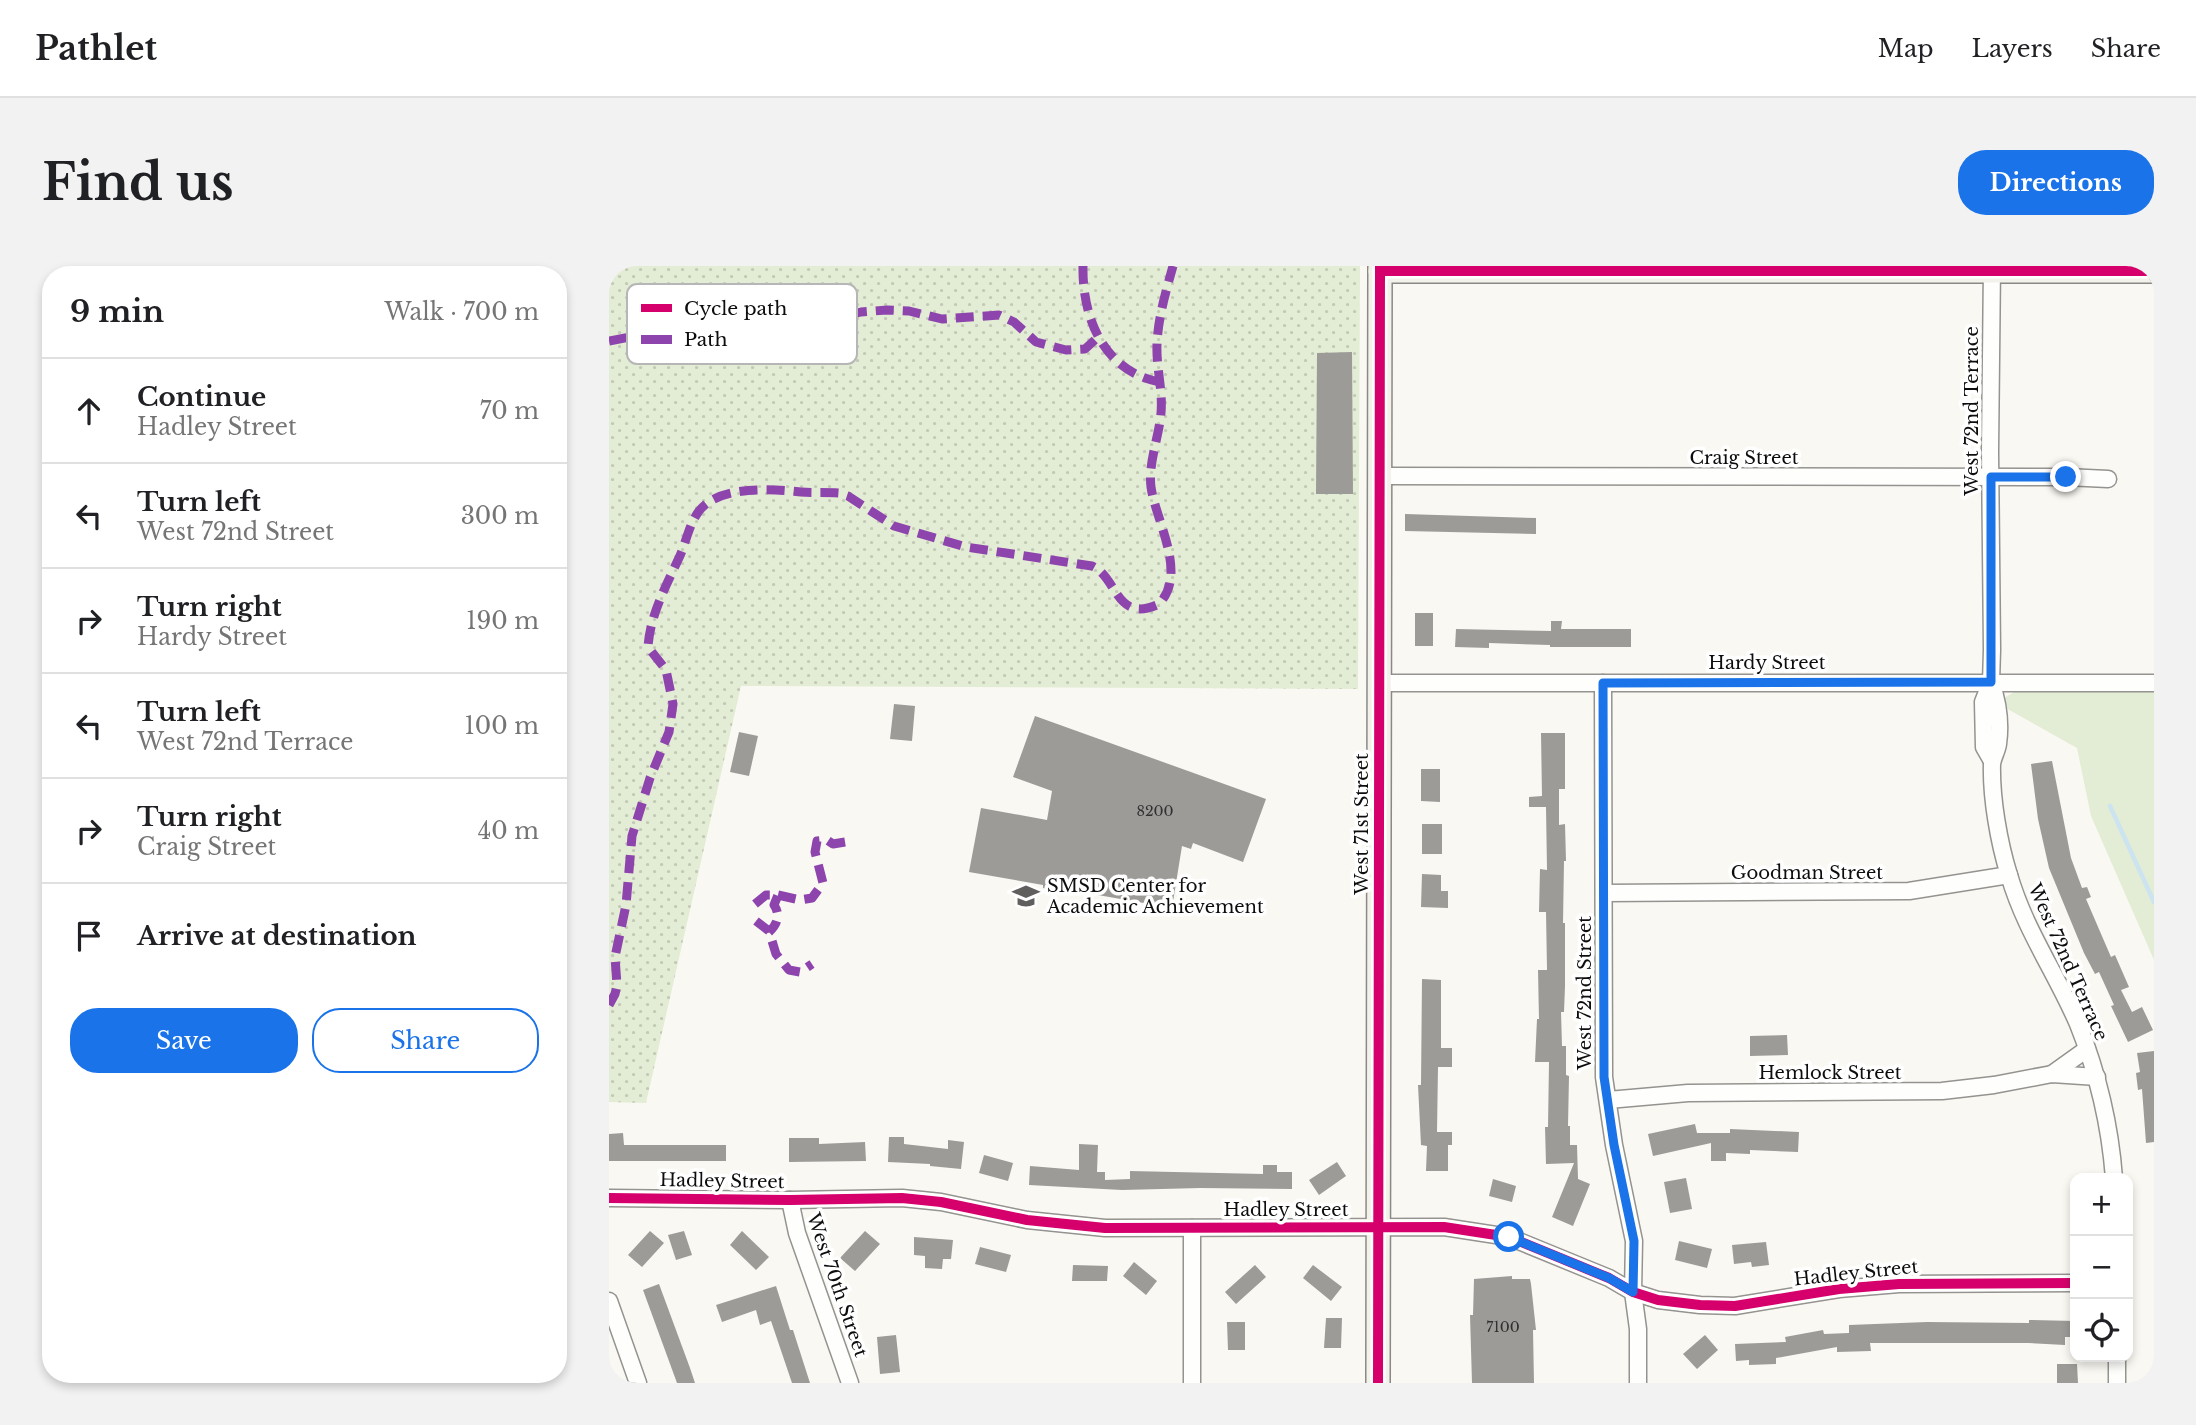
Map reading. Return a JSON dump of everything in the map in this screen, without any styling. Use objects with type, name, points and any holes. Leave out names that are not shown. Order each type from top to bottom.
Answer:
[{"type":"street","points":[[1380,268],[2154,271]]},
{"type":"street","name":"West 71st Street","points":[[1378,1383],[1380,268]]},
{"type":"street","name":"West 72nd Terrace","points":[[1992,269],[1991,682],[1999,702],[1998,745],[1992,761],[1994,790],[2009,875],[2039,950],[2077,1022],[2097,1077],[2106,1112],[2114,1173]]},
{"type":"street","name":"Craig Street","points":[[1380,476],[2066,477],[2108,480]]},
{"type":"street","name":"Hardy Street","points":[[1380,682],[2154,683]]},
{"type":"street","name":"West 72nd Street","points":[[1603,683],[1604,1077],[1614,1145],[1634,1241],[1633,1292],[1638,1383]]},
{"type":"street","name":"Goodman Street","points":[[1604,893],[1909,891],[2009,875]]},
{"type":"street","name":"Hemlock Street","points":[[2052,1074],[2087,1049]]},
{"type":"street","name":"Hemlock Street","points":[[1608,1100],[1688,1093],[1943,1091],[2052,1074],[2097,1077]]},
{"type":"street","name":"Hadley Street","points":[[609,1198],[902,1198],[941,1202],[1071,1226],[1444,1227],[1509,1237],[1609,1278],[1633,1292],[1658,1300],[1700,1305],[1735,1306],[1839,1289],[1899,1284],[2070,1283]]},
{"type":"street","name":"West 70th Street","points":[[790,1200],[797,1233],[850,1383]]},
{"type":"street","points":[[1192,1228],[1192,1383]]},
{"type":"street","points":[[609,1301],[639,1383]]},
{"type":"street","points":[[2117,1362],[2117,1383]]},
{"type":"green space","points":[[609,266],[1360,266],[1358,689],[741,686],[646,1103],[609,1102]]},
{"type":"green space","points":[[2018,690],[2154,690],[2154,960],[2091,816],[2077,748],[2004,707],[2004,698]]},
{"type":"building","points":[[1352,352],[1353,494],[1316,494],[1317,353]]},
{"type":"building","points":[[1405,514],[1536,518],[1536,534],[1405,531]]},
{"type":"building","points":[[1415,613],[1433,613],[1433,646],[1415,646]]},
{"type":"building","points":[[1551,621],[1562,621],[1561,629],[1631,629],[1631,647],[1550,647],[1489,643],[1489,648],[1455,647],[1456,629],[1551,631]]},
{"type":"building","points":[[894,704],[915,706],[912,741],[890,739]]},
{"type":"building","name":"SMSD Center for Academic Achievement","points":[[1035,716],[1266,799],[1243,862],[1193,843],[1191,849],[1182,846],[1172,908],[1058,888],[1057,891],[1043,888],[1043,885],[969,872],[981,808],[1047,820],[1052,791],[1013,777]]},
{"type":"building","points":[[739,732],[758,736],[749,776],[730,772]]},
{"type":"building","points":[[1541,733],[1565,733],[1565,789],[1559,789],[1559,825],[1565,824],[1566,861],[1562,1046],[1566,1046],[1566,1075],[1569,1076],[1570,1145],[1577,1145],[1578,1179],[1590,1184],[1573,1226],[1552,1217],[1574,1163],[1546,1164],[1549,1062],[1535,1062],[1539,1019],[1538,970],[1547,970],[1546,912],[1539,912],[1540,869],[1547,870],[1546,807],[1529,807],[1529,797],[1542,796]]},
{"type":"building","points":[[2052,761],[2071,858],[2082,888],[2087,887],[2091,897],[2086,899],[2111,957],[2115,955],[2129,987],[2121,990],[2132,1012],[2142,1007],[2153,1030],[2128,1042],[2099,972],[2095,974],[2084,953],[2049,868],[2038,819],[2031,764]]},
{"type":"building","points":[[1421,769],[1440,769],[1440,802],[1421,801]]},
{"type":"building","points":[[1422,824],[1442,824],[1442,854],[1422,854]]},
{"type":"building","points":[[1422,874],[1441,875],[1441,891],[1448,891],[1448,908],[1421,907]]},
{"type":"building","points":[[1422,979],[1441,980],[1441,1048],[1452,1048],[1452,1067],[1438,1067],[1437,1132],[1452,1132],[1452,1145],[1448,1145],[1448,1171],[1426,1171],[1427,1146],[1421,1145],[1418,1085],[1421,1085]]},
{"type":"building","points":[[1787,1035],[1788,1055],[1750,1056],[1750,1036]]},
{"type":"building","points":[[2154,1051],[2154,1142],[2146,1143],[2142,1089],[2138,1090],[2136,1073],[2140,1072],[2137,1053]]},
{"type":"building","points":[[1695,1124],[1697,1133],[1730,1133],[1730,1129],[1799,1132],[1798,1152],[1750,1150],[1750,1154],[1726,1153],[1726,1161],[1711,1161],[1711,1143],[1653,1156],[1648,1134]]},
{"type":"building","points":[[623,1133],[624,1145],[726,1145],[726,1161],[609,1161],[609,1134]]},
{"type":"building","points":[[889,1137],[904,1137],[904,1144],[948,1149],[948,1140],[964,1142],[961,1169],[888,1162]]},
{"type":"building","points":[[789,1138],[819,1138],[819,1144],[865,1142],[866,1161],[789,1162]]},
{"type":"building","points":[[1079,1144],[1098,1145],[1097,1172],[1105,1172],[1105,1180],[1130,1179],[1130,1171],[1263,1174],[1263,1165],[1277,1165],[1277,1172],[1292,1172],[1292,1189],[1122,1190],[1029,1185],[1030,1166],[1079,1170]]},
{"type":"building","points":[[984,1155],[1013,1163],[1008,1181],[979,1173]]},
{"type":"building","points":[[1337,1162],[1346,1176],[1319,1195],[1309,1180]]},
{"type":"building","points":[[1686,1178],[1692,1209],[1670,1213],[1664,1182]]},
{"type":"building","points":[[1493,1179],[1516,1186],[1512,1202],[1489,1196]]},
{"type":"building","points":[[650,1231],[664,1243],[642,1267],[628,1255]]},
{"type":"building","points":[[684,1231],[692,1255],[676,1260],[668,1235]]},
{"type":"building","points":[[742,1231],[769,1257],[756,1270],[730,1245]]},
{"type":"building","points":[[865,1231],[880,1244],[855,1271],[840,1258]]},
{"type":"building","points":[[914,1237],[953,1240],[951,1259],[943,1259],[942,1269],[925,1268],[925,1256],[914,1255]]},
{"type":"building","points":[[1679,1241],[1712,1249],[1707,1268],[1675,1260]]},
{"type":"building","points":[[1766,1242],[1769,1265],[1752,1267],[1751,1262],[1734,1264],[1732,1245]]},
{"type":"building","points":[[980,1247],[1011,1255],[1006,1272],[975,1264]]},
{"type":"building","points":[[1134,1262],[1157,1281],[1146,1295],[1123,1276]]},
{"type":"building","points":[[1073,1265],[1108,1266],[1107,1281],[1072,1281]]},
{"type":"building","points":[[1255,1265],[1266,1277],[1236,1304],[1225,1292]]},
{"type":"building","points":[[1313,1265],[1342,1287],[1331,1301],[1303,1278]]},
{"type":"building","points":[[1512,1276],[1512,1279],[1530,1279],[1536,1330],[1533,1330],[1534,1383],[1472,1383],[1470,1315],[1473,1315],[1474,1279]]},
{"type":"building","points":[[659,1284],[695,1383],[677,1383],[643,1290]]},
{"type":"building","points":[[776,1286],[810,1383],[792,1383],[771,1321],[760,1325],[756,1310],[722,1322],[716,1305]]},
{"type":"building","points":[[1326,1318],[1342,1318],[1341,1348],[1324,1348]]},
{"type":"building","points":[[2029,1320],[2070,1321],[2070,1337],[2065,1337],[2065,1345],[1870,1343],[1871,1351],[1837,1352],[1837,1347],[1776,1358],[1776,1364],[1749,1365],[1749,1360],[1736,1361],[1735,1344],[1786,1342],[1785,1337],[1823,1330],[1824,1334],[1849,1333],[1849,1325],[1927,1322],[2029,1323]]},
{"type":"building","points":[[1227,1322],[1245,1322],[1245,1350],[1228,1350]]},
{"type":"building","points":[[896,1335],[900,1372],[880,1374],[877,1337]]},
{"type":"building","points":[[1705,1335],[1718,1350],[1697,1369],[1683,1354]]},
{"type":"building","points":[[2057,1364],[2077,1364],[2078,1383],[2057,1383]]},
{"type":"waterway","points":[[2110,806],[2154,902]]},
{"type":"marked path","points":[[1083,266],[1087,305],[1100,340],[1124,367],[1160,382]]},
{"type":"marked path","points":[[609,1005],[617,985],[615,957],[626,905],[632,836],[650,778],[669,732],[673,704],[666,670],[648,647],[649,636],[659,602],[699,511],[719,497],[747,491],[839,493],[894,526],[966,547],[1092,566],[1101,572],[1125,604],[1145,609],[1159,604],[1167,592],[1171,563],[1150,478],[1161,413],[1158,334],[1173,266]]},
{"type":"marked path","points":[[857,313],[909,311],[942,319],[999,315],[1014,322],[1036,342],[1066,350],[1085,349],[1097,338]]},
{"type":"marked path","points":[[609,341],[627,337]]},
{"type":"marked path","points":[[778,895],[800,900],[812,898],[823,883],[815,852],[817,841],[827,840],[833,844],[851,841]]},
{"type":"marked path","points":[[755,904],[766,895],[778,895],[774,905],[777,920],[769,932]]},
{"type":"marked path","points":[[756,921],[769,931],[776,954],[789,970],[800,972],[812,964]]},
{"type":"cycle path","points":[[1378,1383],[1380,266]]},
{"type":"cycle path","points":[[1380,271],[2154,271]]},
{"type":"cycle path","points":[[609,1198],[902,1198],[941,1202],[1027,1220],[1105,1228],[1444,1227],[1509,1237],[1609,1278],[1633,1292],[1658,1300],[1700,1305],[1735,1306],[1839,1289],[1899,1284],[2070,1283]]},
{"type":"place","name":"SMSD Center for Academic Achievement","points":[[1026,896]]},
{"type":"route","points":[[1509,1237],[1609,1278],[1633,1292],[1634,1241],[1608,1113],[1604,1077],[1603,683],[1991,682],[1991,477],[2066,477]]}]
